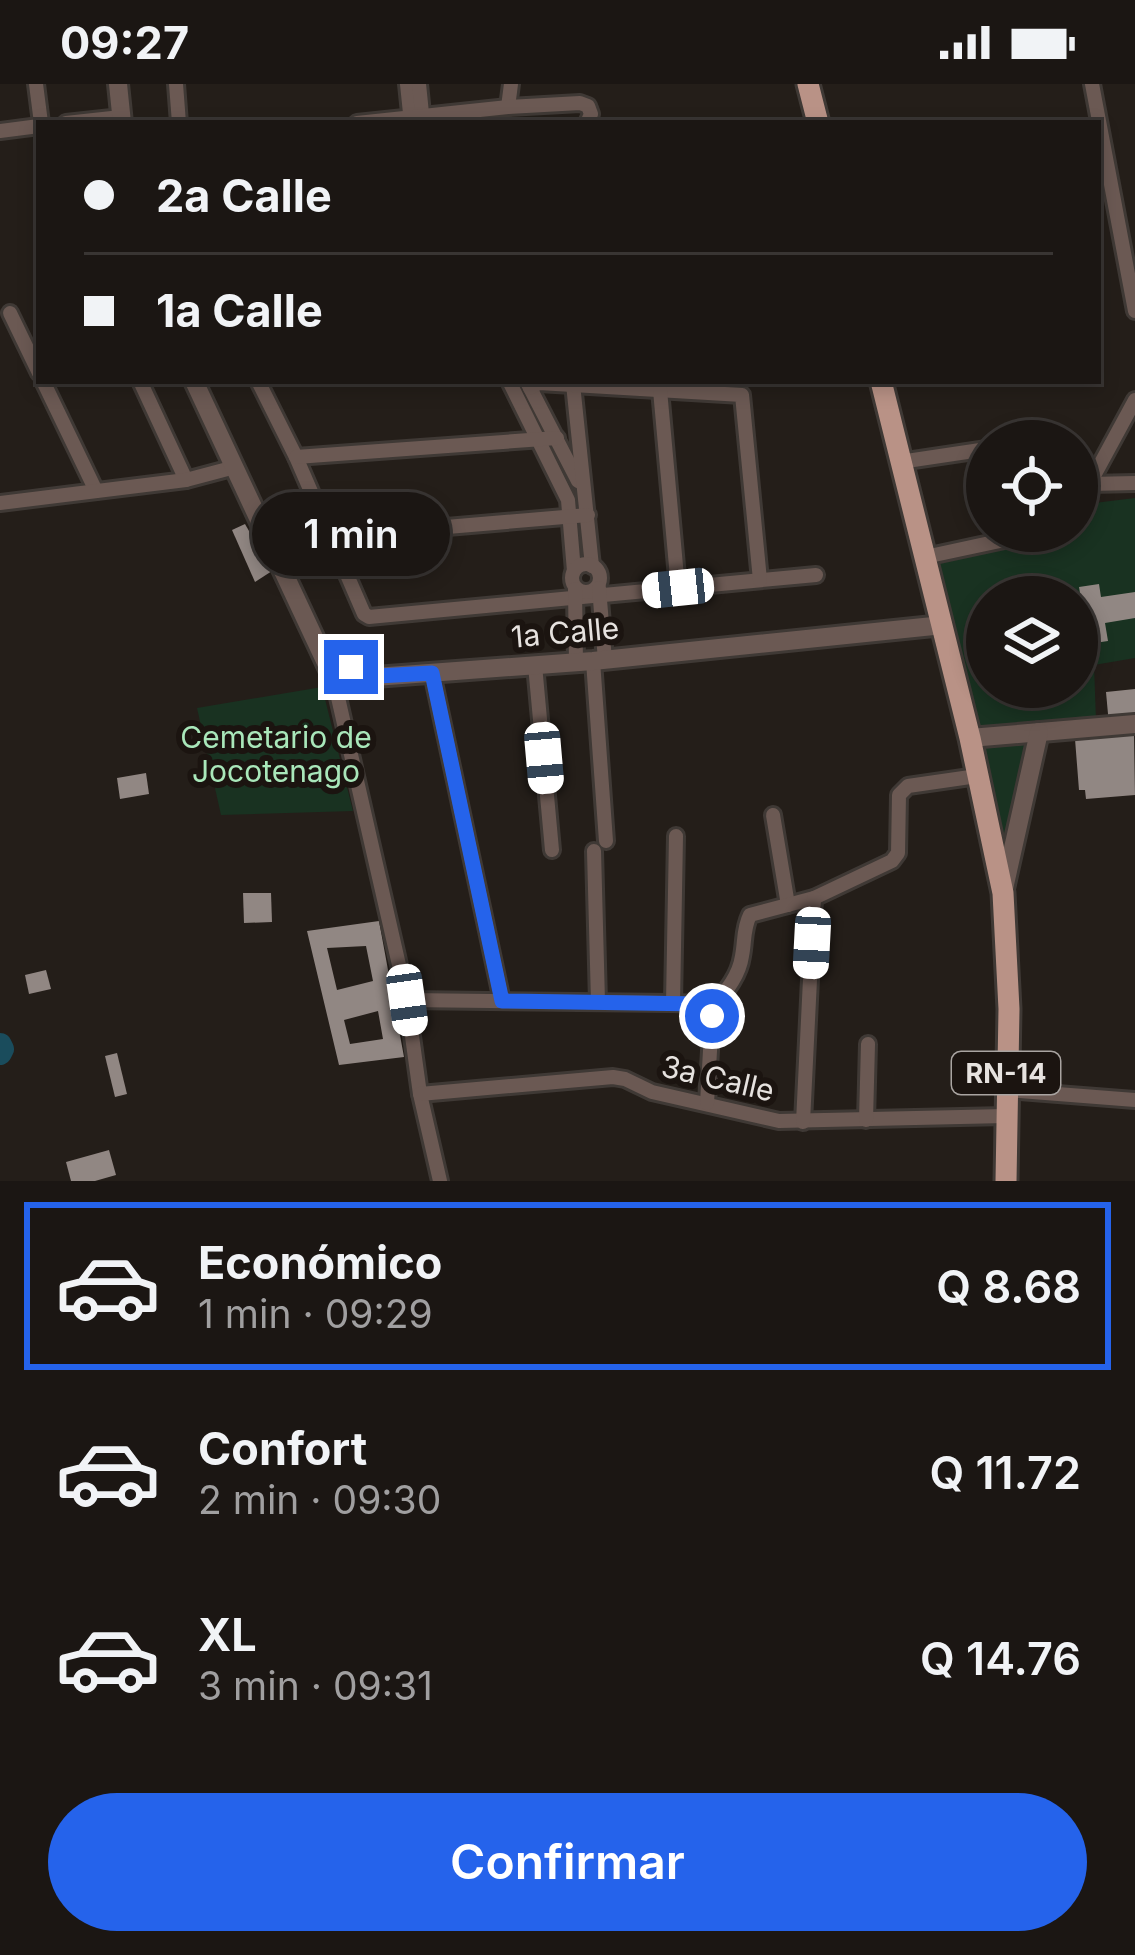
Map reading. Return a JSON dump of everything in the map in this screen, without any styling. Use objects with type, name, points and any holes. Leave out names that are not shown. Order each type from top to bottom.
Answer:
[{"type":"main road","points":[[808,84],[817,120]]},
{"type":"main road","points":[[882,384],[944,625],[1004,893]]},
{"type":"main road","name":"RN-14","points":[[1004,893],[1006,1181]]},
{"type":"street","points":[[36,84],[40,120]]},
{"type":"street","points":[[118,84],[121,120]]},
{"type":"street","points":[[176,84],[179,120]]},
{"type":"street","points":[[406,84],[416,120]]},
{"type":"street","points":[[416,120],[419,84]]},
{"type":"street","points":[[508,107],[511,84]]},
{"type":"street","points":[[1092,84],[1099,120]]},
{"type":"street","points":[[416,120],[580,103],[588,106],[588,120]]},
{"type":"street","points":[[0,130],[36,125]]},
{"type":"street","points":[[1101,132],[1135,311]]},
{"type":"street","points":[[10,313],[36,367]]},
{"type":"street","points":[[44,384],[96,491]]},
{"type":"street","points":[[141,384],[186,480]]},
{"type":"street","points":[[195,384],[334,680],[407,1000],[420,1094],[440,1181]]},
{"type":"street","points":[[260,384],[368,617],[574,585],[678,588],[816,575]]},
{"type":"street","points":[[510,384],[568,500],[574,585],[592,661]]},
{"type":"street","points":[[533,384],[583,491]]},
{"type":"street","points":[[553,384],[742,394],[760,580]]},
{"type":"street","points":[[573,385],[592,566],[599,575],[592,661],[600,846],[598,1002]]},
{"type":"street","points":[[660,390],[678,588]]},
{"type":"street","points":[[1098,469],[1135,400]]},
{"type":"street","points":[[296,457],[557,438]]},
{"type":"street","points":[[900,462],[966,452]]},
{"type":"street","points":[[0,503],[186,480],[235,467]]},
{"type":"street","points":[[1098,484],[1135,483]]},
{"type":"street","points":[[329,537],[588,514]]},
{"type":"street","points":[[925,557],[966,548]]},
{"type":"street","points":[[574,585],[584,564],[592,566]]},
{"type":"street","name":"1a Calle","points":[[334,680],[592,661],[944,625]]},
{"type":"street","points":[[324,658],[378,676]]},
{"type":"street","points":[[535,665],[552,850]]},
{"type":"street","points":[[432,673],[502,1001]]},
{"type":"street","points":[[970,738],[1135,724]]},
{"type":"street","points":[[1004,893],[1039,732]]},
{"type":"street","points":[[709,1009],[722,997],[742,961],[750,915],[814,898],[892,861],[898,853],[903,789],[977,776]]},
{"type":"street","points":[[773,814],[788,905]]},
{"type":"street","points":[[674,1003],[676,836]]},
{"type":"street","points":[[803,1122],[814,898]]},
{"type":"street","points":[[407,1000],[700,1004],[712,1016],[707,1102]]},
{"type":"street","points":[[866,1120],[868,1044]]},
{"type":"street","name":"3a Calle","points":[[420,1094],[613,1077],[748,1116],[803,1122],[1006,1116]]},
{"type":"street","points":[[1006,1090],[1135,1100]]},
{"type":"green space","points":[[1135,498],[1135,658],[1098,664],[1098,576],[966,576],[966,691],[934,565],[991,552],[1098,552],[1098,503]]},
{"type":"green space","name":"Cemetario de Jocotenago","points":[[322,687],[353,811],[221,815],[197,708]]},
{"type":"green space","points":[[970,708],[1096,708],[1096,720],[976,730]]},
{"type":"green space","points":[[1034,738],[1004,878],[977,743]]},
{"type":"building","points":[[245,524],[272,571],[255,582],[232,530]]},
{"type":"building","points":[[1098,584],[1101,597],[1135,592],[1135,618],[1105,623],[1108,641],[1098,642]]},
{"type":"building","points":[[1135,689],[1135,723],[1109,725],[1106,692]]},
{"type":"building","points":[[1134,734],[1135,795],[1086,799],[1085,790],[1079,790],[1075,739]]},
{"type":"building","points":[[146,773],[149,794],[120,799],[117,778]]},
{"type":"building","points":[[243,893],[271,893],[272,922],[244,923]]},
{"type":"building","points":[[379,921],[404,1057],[339,1065],[307,931]],"holes":[[[366,946],[373,981],[337,990],[327,948]],[[378,1011],[383,1039],[350,1044],[344,1020]]]},
{"type":"building","points":[[46,970],[51,989],[29,994],[25,975]]},
{"type":"building","points":[[117,1053],[127,1094],[115,1097],[105,1056]]},
{"type":"building","points":[[109,1150],[116,1175],[71,1181],[66,1162]]},
{"type":"waterway","points":[[0,1045],[0,1053]]},
{"type":"route","points":[[351,667],[378,676],[432,673],[502,1001],[700,1004],[712,1016]]}]
